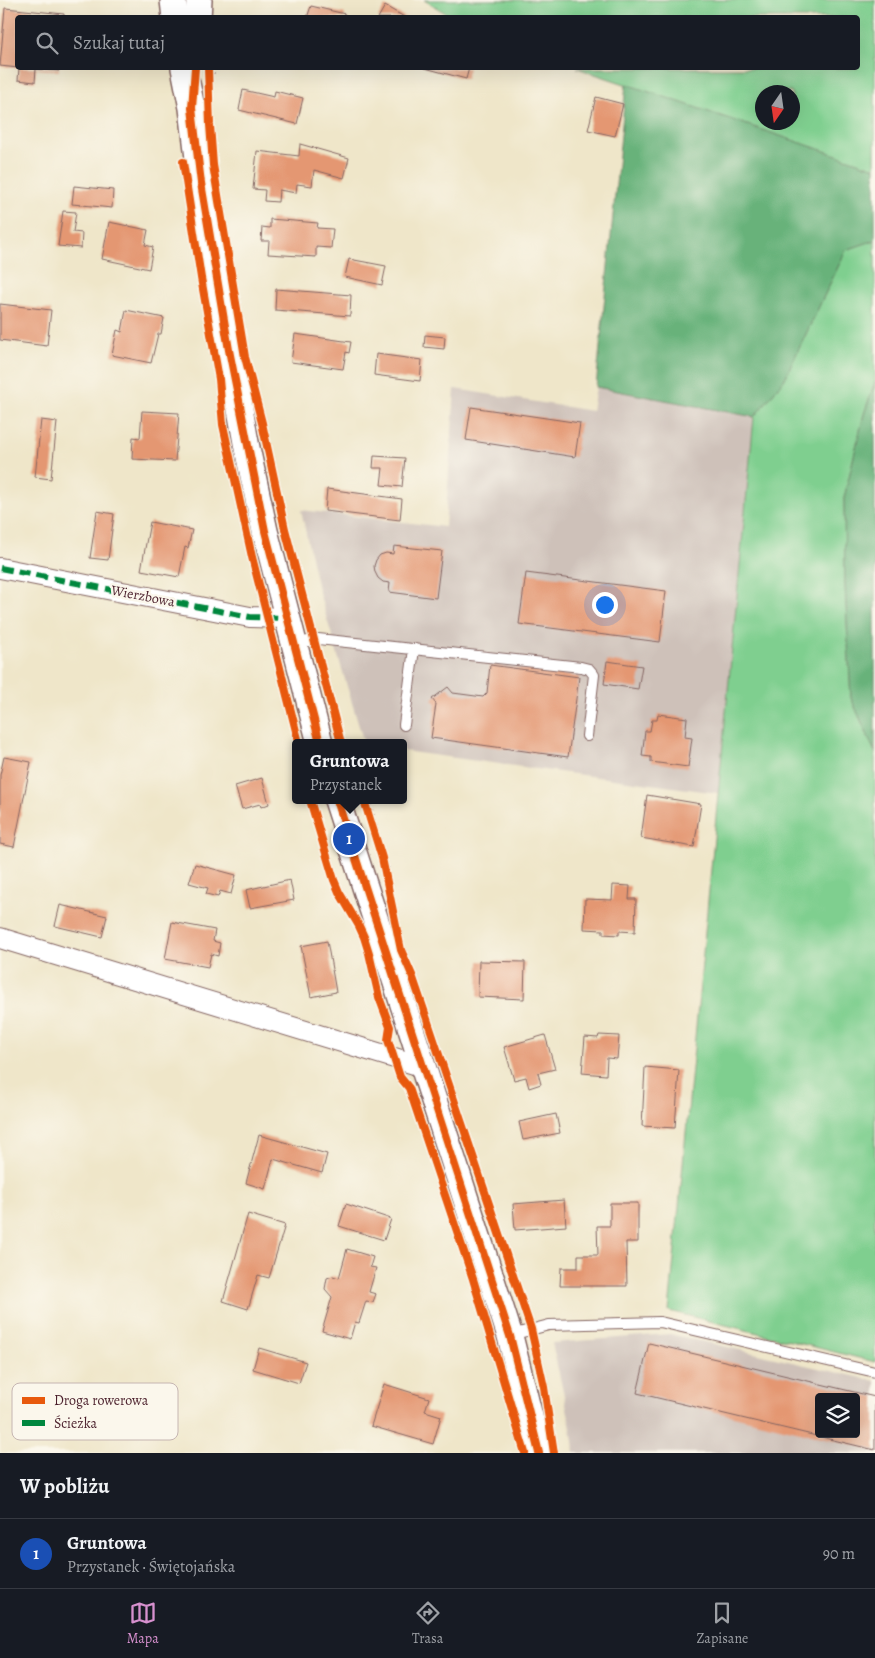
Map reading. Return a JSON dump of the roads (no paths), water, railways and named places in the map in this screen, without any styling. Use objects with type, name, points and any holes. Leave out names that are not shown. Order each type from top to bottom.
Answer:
[{"type":"street","points":[[173,0],[175,15]]},
{"type":"street","points":[[198,15],[199,0]]},
{"type":"street","points":[[184,70],[192,108],[201,183],[234,376],[264,531],[319,739]]},
{"type":"street","points":[[192,108],[201,76]]},
{"type":"street","name":"Wierzbowa","points":[[0,568],[250,617],[287,618]]},
{"type":"street","points":[[338,804],[372,914],[424,1067],[510,1336],[539,1453]]},
{"type":"street","points":[[0,938],[424,1067]]},
{"type":"lane","points":[[294,644],[318,639],[589,669],[594,676],[587,736]]},
{"type":"lane","points":[[404,725],[414,649]]},
{"type":"lane","points":[[510,1336],[549,1325],[660,1322],[875,1372]]},
{"type":"place","name":"Gruntowa","points":[[349,839]]}]
